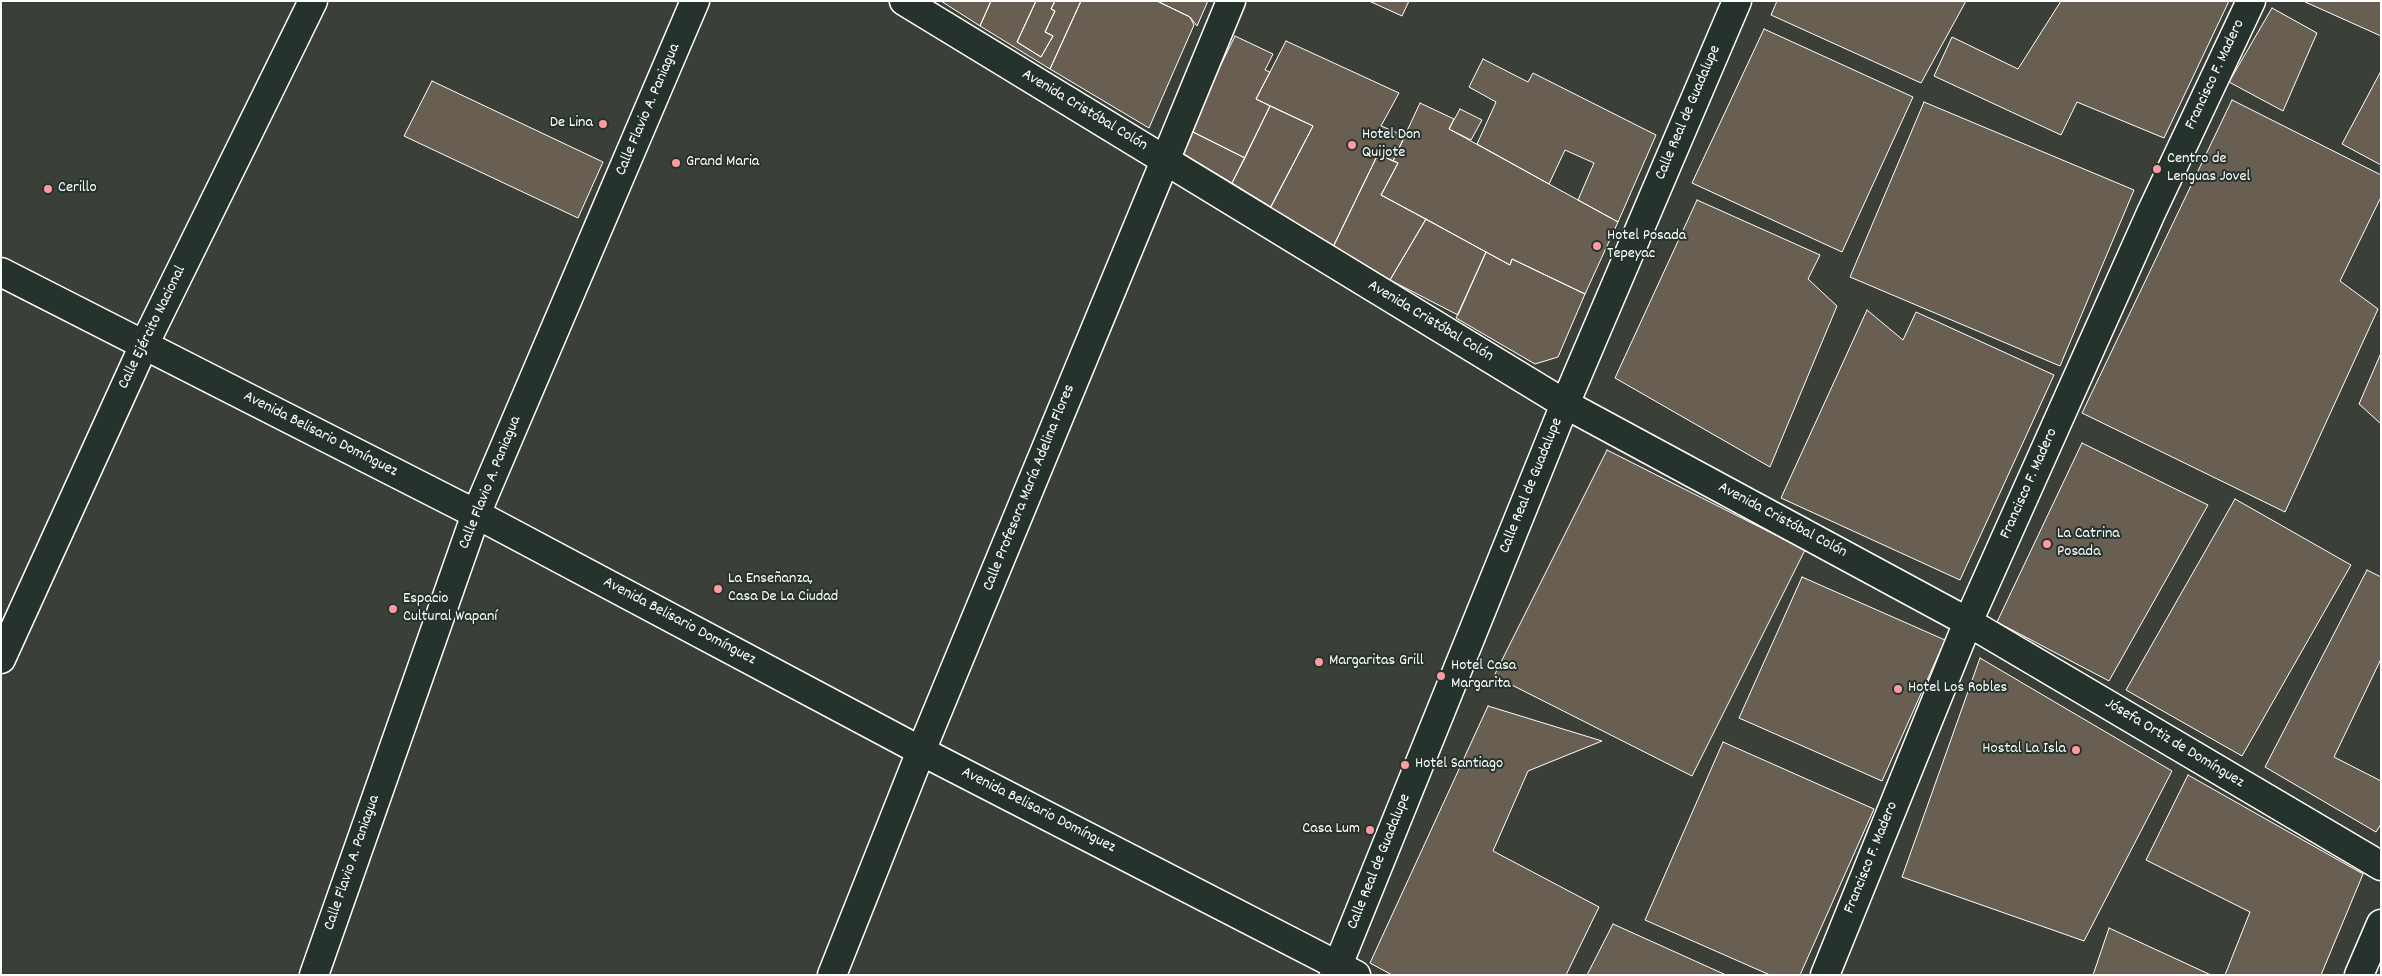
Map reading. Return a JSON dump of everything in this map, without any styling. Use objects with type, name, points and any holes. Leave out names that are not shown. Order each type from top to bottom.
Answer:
[{"type":"street","name":"Calle Ejército Nacional","points":[[1,659],[144,345],[313,1]]},
{"type":"street","name":"Calle Flavio A. Paniagua","points":[[314,975],[476,514],[695,1]]},
{"type":"street","name":"Avenida Cristóbal Colón","points":[[904,1],[1565,404],[1968,622]]},
{"type":"street","name":"Calle Profesora María Adelina Flores","points":[[832,975],[921,751],[1231,1]]},
{"type":"street","name":"Calle Real de Guadalupe","points":[[1343,971],[1565,404],[1737,1]]},
{"type":"street","name":"Francisco F. Madero","points":[[1825,975],[1968,622],[2151,213],[2251,1]]},
{"type":"street","name":"Avenida Belisario Domínguez","points":[[1,272],[476,514],[921,751],[1343,971]]},
{"type":"street","name":"Jósefa Ortiz de Domínguez","points":[[1968,622],[2381,866]]},
{"type":"street","points":[[2359,975],[2381,924]]},
{"type":"building","points":[[941,1],[991,1],[980,26]]},
{"type":"building","points":[[991,1],[1036,1],[1017,42],[1041,57],[1053,36],[1045,32],[1055,11],[1051,9],[1055,1],[1081,1],[1050,69],[980,26]]},
{"type":"building","points":[[1036,1],[1055,1],[1051,9],[1055,11],[1045,32],[1053,36],[1041,57],[1017,42]]},
{"type":"building","points":[[1081,1],[1157,1],[1190,17],[1194,25],[1149,128],[1050,69]]},
{"type":"building","points":[[1157,1],[1208,1],[1197,26],[1190,17]]},
{"type":"building","points":[[1369,1],[1409,1],[1402,16]]},
{"type":"building","points":[[1777,1],[1966,1],[1921,83],[1771,15]]},
{"type":"building","points":[[2061,1],[2229,1],[2164,138],[2077,102],[2061,135],[1934,76],[1952,37],[2018,69]]},
{"type":"building","points":[[2303,1],[2381,1],[2381,36]]},
{"type":"building","points":[[2272,8],[2317,33],[2283,111],[2229,82]]},
{"type":"building","points":[[1764,29],[1913,97],[1842,252],[1692,183]]},
{"type":"building","points":[[1235,36],[1273,54],[1265,70],[1270,72],[1256,99],[1270,106],[1245,158],[1189,130]]},
{"type":"building","name":"Hotel Don Quijote","points":[[1286,41],[1399,93],[1381,126],[1405,136],[1393,161],[1378,154],[1333,247],[1269,210],[1313,126],[1256,99]]},
{"type":"building","points":[[1483,59],[1528,82],[1533,73],[1656,135],[1618,222],[1578,200],[1594,163],[1565,150],[1549,184],[1477,144],[1496,102],[1469,87]]},
{"type":"building","points":[[2381,71],[2381,165],[2342,144]]},
{"type":"building","points":[[432,81],[603,162],[578,218],[404,136]]},
{"type":"building","points":[[2232,100],[2381,175],[2381,197],[2340,281],[2378,309],[2285,512],[2082,413]]},
{"type":"building","points":[[1924,102],[2134,190],[2060,366],[1850,277]]},
{"type":"building","points":[[1420,103],[1454,119],[1449,129],[1618,222],[1585,294],[1512,259],[1510,265],[1381,195],[1398,163],[1393,161]]},
{"type":"building","points":[[1270,106],[1313,126],[1271,207],[1232,183]]},
{"type":"building","points":[[1460,109],[1482,120],[1471,140],[1449,129]]},
{"type":"building","points":[[1189,130],[1245,158],[1232,183],[1179,151]]},
{"type":"building","points":[[1378,154],[1398,163],[1381,195],[1426,219],[1390,280],[1333,247]]},
{"type":"building","points":[[1697,200],[1820,255],[1808,279],[1837,306],[1770,467],[1615,378]]},
{"type":"building","points":[[1426,219],[1486,252],[1458,315],[1390,280]]},
{"type":"building","points":[[1486,252],[1510,265],[1512,259],[1585,294],[1558,357],[1535,364],[1456,318]]},
{"type":"building","points":[[1867,310],[1903,340],[1916,312],[2054,375],[1960,580],[1781,498]]},
{"type":"building","points":[[2381,353],[2381,424],[2359,404]]},
{"type":"building","points":[[2082,443],[2208,505],[2109,681],[1997,622]]},
{"type":"building","points":[[1607,450],[1805,550],[1692,776],[1494,676]]},
{"type":"building","points":[[2235,499],[2351,565],[2242,756],[2126,690]]},
{"type":"building","points":[[2367,570],[2381,577],[2381,659],[2334,757],[2381,781],[2381,824],[2376,832],[2265,767]]},
{"type":"building","points":[[1802,577],[1945,640],[1882,781],[1739,718]]},
{"type":"building","points":[[1980,658],[2172,771],[2084,941],[1902,877]]},
{"type":"building","points":[[1488,706],[1602,741],[1528,771],[1493,851],[1599,907],[1566,975],[1392,975],[1370,963]]},
{"type":"building","points":[[1723,742],[1874,809],[1800,975],[1770,975],[1645,920]]},
{"type":"building","points":[[2188,775],[2363,874],[2321,975],[2225,975],[2250,912],[2146,860]]},
{"type":"building","points":[[1613,924],[1726,975],[1587,975]]},
{"type":"building","points":[[2109,928],[2211,975],[2093,975]]},
{"type":"place","name":"De Lina","points":[[603,124]]},
{"type":"place","name":"Hotel Don Quijote","points":[[1352,145]]},
{"type":"place","name":"Grand Maria","points":[[676,163]]},
{"type":"place","name":"Centro de Lenguas Jovel","points":[[2157,169]]},
{"type":"place","name":"Cerillo","points":[[48,189]]},
{"type":"place","name":"Hotel Posada Tepeyac","points":[[1597,246]]},
{"type":"place","name":"La Catrina Posada","points":[[2047,544]]},
{"type":"place","name":"La Enseñanza, Casa De La Ciudad","points":[[718,589]]},
{"type":"place","name":"Espacio Cultural Wapaní","points":[[393,609]]},
{"type":"place","name":"Margaritas Grill","points":[[1319,662]]},
{"type":"place","name":"Hotel Casa Margarita","points":[[1441,676]]},
{"type":"place","name":"Hotel Los Robles","points":[[1898,689]]},
{"type":"place","name":"Hostal La Isla","points":[[2076,750]]},
{"type":"place","name":"Hotel Santiago","points":[[1405,765]]},
{"type":"place","name":"Casa Lum","points":[[1370,830]]}]
